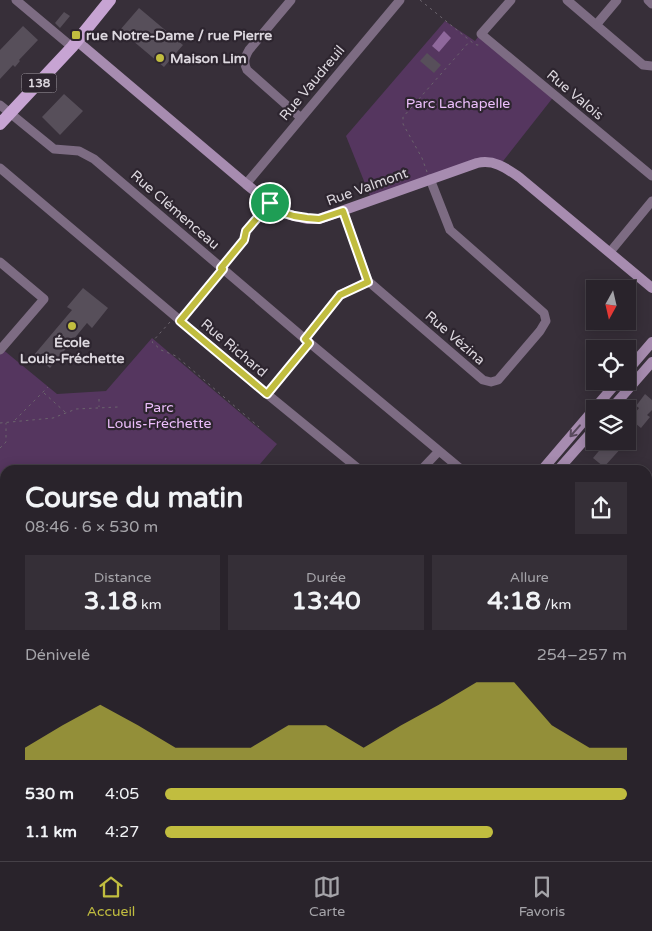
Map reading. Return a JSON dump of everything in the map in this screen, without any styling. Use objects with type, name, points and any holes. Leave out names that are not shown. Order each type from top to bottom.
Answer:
[{"type":"main road","name":"138","points":[[0,124],[74,44],[110,0]]},
{"type":"street","points":[[16,0],[74,44]]},
{"type":"street","points":[[291,0],[249,50],[244,64],[247,70],[301,118]]},
{"type":"street","name":"Rue Vaudreuil","points":[[246,184],[400,0]]},
{"type":"street","points":[[485,38],[511,0]]},
{"type":"street","points":[[567,0],[643,65],[652,66]]},
{"type":"street","points":[[596,25],[617,0]]},
{"type":"street","points":[[648,0],[652,4]]},
{"type":"street","name":"Rue Valois","points":[[485,38],[652,176]]},
{"type":"street","name":"Rue Valmont","points":[[74,44],[281,212],[294,216],[319,219],[430,179],[484,162],[500,165],[519,177],[652,288]]},
{"type":"street","name":"Rue Clémenceau","points":[[0,105],[54,149],[79,151],[94,159],[456,465]]},
{"type":"street","name":"Rue Richard","points":[[0,168],[354,465]]},
{"type":"street","name":"Rue Vézina","points":[[368,282],[483,380],[491,382],[498,380],[540,331],[546,321],[544,313],[450,230],[430,179]]},
{"type":"street","points":[[610,252],[652,201]]},
{"type":"street","points":[[267,394],[340,295],[368,282],[343,211]]},
{"type":"street","points":[[0,262],[44,299],[0,350]]},
{"type":"street","points":[[636,361],[652,342]]},
{"type":"street","points":[[619,400],[652,362]]},
{"type":"street","points":[[546,465],[610,390]]},
{"type":"street","points":[[562,465],[586,438]]},
{"type":"street","points":[[426,465],[439,451]]},
{"type":"path","points":[[420,0],[470,41],[481,45],[485,38]]},
{"type":"path","points":[[430,179],[422,158],[403,124],[403,117],[470,41]]},
{"type":"path","points":[[259,427],[176,356],[161,350],[152,342],[178,319],[222,268],[244,240],[246,231],[270,203]]},
{"type":"path","points":[[14,422],[48,387]]},
{"type":"path","points":[[42,392],[66,412]]},
{"type":"path","points":[[99,399],[100,408]]},
{"type":"path","points":[[0,423],[53,418],[76,409],[118,407]]},
{"type":"path","points":[[0,448],[6,442],[6,423]]},
{"type":"green space","name":"Parc Lachapelle","points":[[445,21],[475,41],[480,34],[555,95],[500,165],[492,162],[372,201],[346,136]]},
{"type":"green space","name":"Parc Louis-Fréchette","points":[[152,338],[277,444],[259,465],[0,465],[1,348],[57,394],[106,391]]},
{"type":"shaded area","points":[[444,31],[451,38],[439,52],[432,46]]},
{"type":"building","points":[[139,8],[183,45],[164,67],[120,30]]},
{"type":"building","points":[[64,12],[70,16],[60,28],[55,23]]},
{"type":"building","points":[[23,26],[38,40],[15,67],[13,65],[0,79],[0,50]]},
{"type":"building","points":[[427,53],[441,65],[434,73],[420,61]]},
{"type":"building","points":[[64,94],[83,111],[60,135],[42,117]]},
{"type":"building","name":"École Louis-Fréchette","points":[[83,288],[108,308],[92,328],[87,323],[50,368],[34,355],[72,310],[67,307]]},
{"type":"building","points":[[645,394],[652,400],[652,410],[647,415],[650,417],[641,428],[636,424],[636,412],[639,408],[636,406]]},
{"type":"building","points":[[600,450],[619,450],[606,465],[602,465],[593,458]]},
{"type":"place","name":"rue Notre-Dame / rue Pierre","points":[[76,35]]},
{"type":"place","name":"Maison Lim","points":[[160,58]]},
{"type":"place","name":"École Louis-Fréchette","points":[[72,326]]},
{"type":"route","points":[[270,203],[281,212],[307,218],[319,219],[343,211],[368,282],[340,295],[305,339],[309,343],[267,394],[180,321],[223,269],[221,268],[244,240],[246,231],[270,203]]}]
